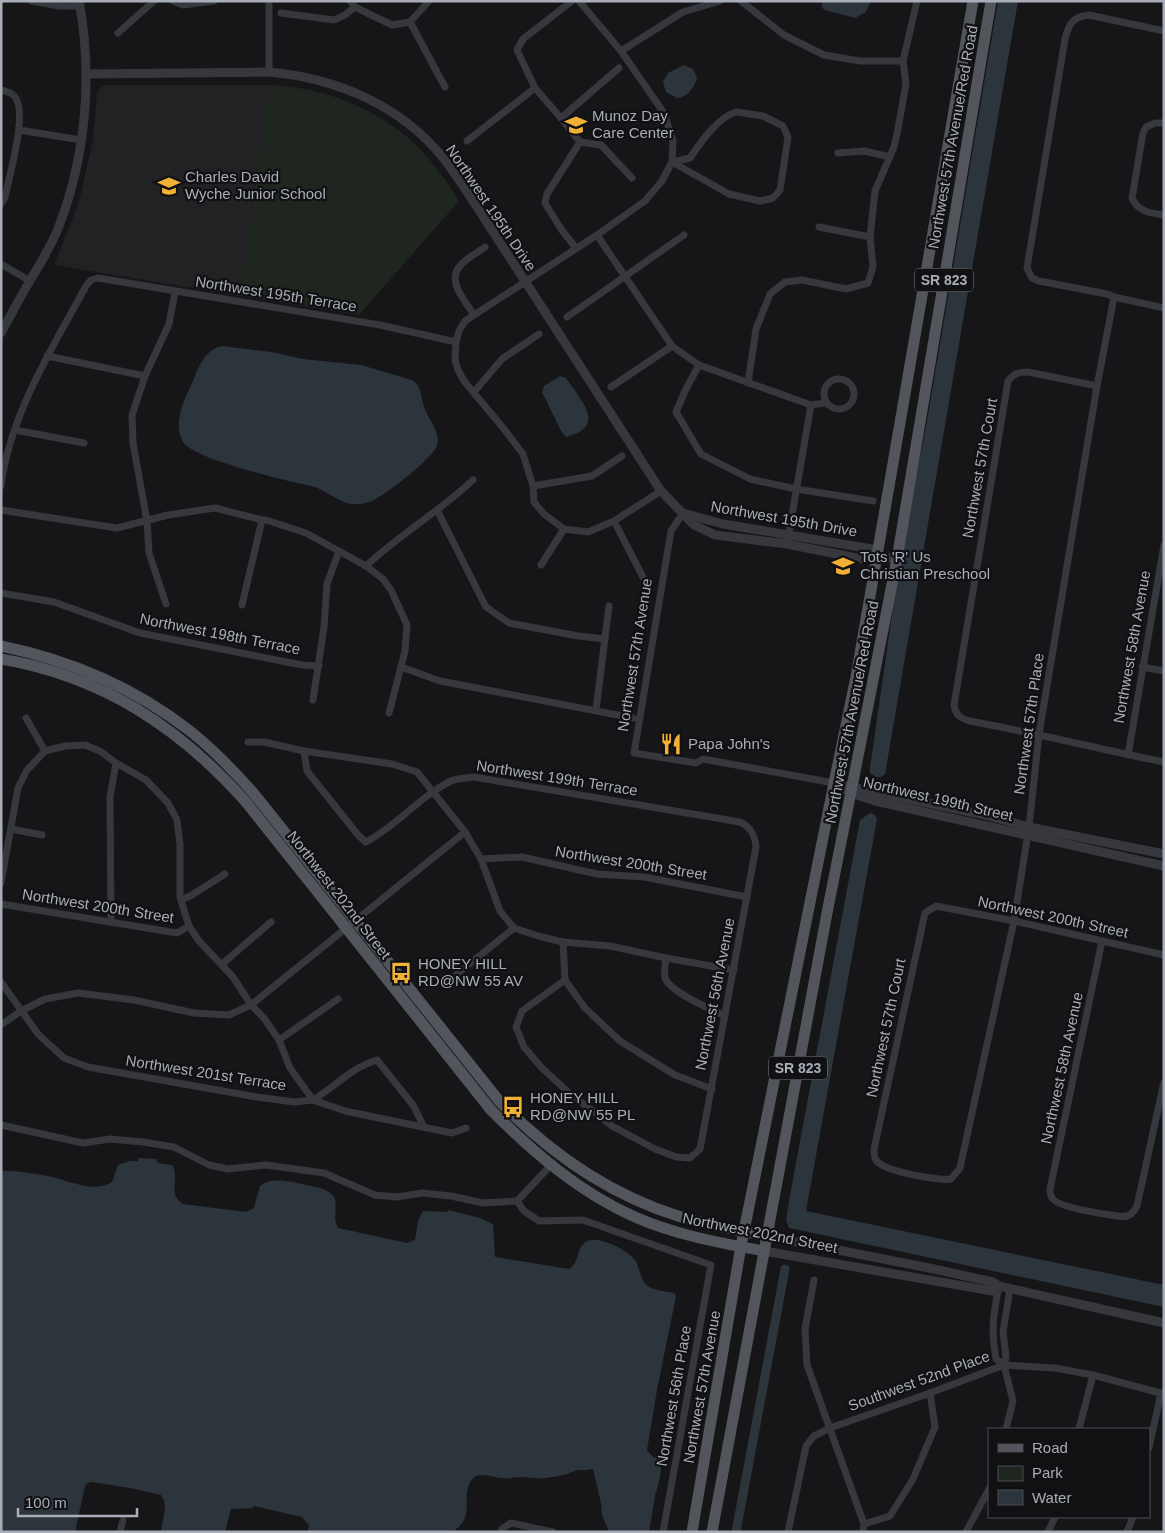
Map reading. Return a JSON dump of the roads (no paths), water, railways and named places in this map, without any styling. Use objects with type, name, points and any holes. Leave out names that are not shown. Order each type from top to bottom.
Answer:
[{"type":"main road","name":"Northwest 57th Avenue/Red Road","points":[[741,1246],[856,677],[973,1]]},
{"type":"main road","name":"Northwest 57th Avenue/Red Road","points":[[764,1251],[851,790],[868,715],[897,559],[991,1]]},
{"type":"main road","points":[[1,646],[73,666],[100,677],[138,703]]},
{"type":"main road","points":[[1,659],[41,668],[138,703]]},
{"type":"main road","name":"Northwest 202nd Street","points":[[138,703],[184,741],[226,780],[500,1102],[521,1124],[560,1156],[611,1189],[652,1207],[697,1221],[767,1236]]},
{"type":"main road","name":"Northwest 202nd Street","points":[[350,925],[491,1110],[551,1165],[593,1195],[635,1217],[693,1237],[764,1251]]},
{"type":"main road","name":"Northwest 57th Avenue","points":[[692,1532],[741,1246]]},
{"type":"main road","name":"SR 823","points":[[712,1532],[764,1251]]},
{"type":"street","points":[[1,333],[43,260],[59,227],[72,185],[81,140],[86,74],[80,4],[60,6],[31,1]]},
{"type":"street","points":[[118,33],[154,1]]},
{"type":"street","points":[[173,1],[183,5],[214,1]]},
{"type":"street","points":[[268,72],[269,1]]},
{"type":"street","points":[[350,1],[356,7],[392,26],[410,22],[428,1]]},
{"type":"street","points":[[572,1],[523,39],[517,50],[534,88],[580,142],[601,145],[632,178]]},
{"type":"street","points":[[579,1],[621,51],[664,113],[673,141],[672,162],[662,181],[645,201],[597,235],[465,321],[459,331],[456,342],[455,360],[464,381],[523,454],[533,486],[534,502],[544,514],[564,529],[588,532],[614,521],[661,490]]},
{"type":"street","points":[[621,51],[684,12],[720,1]]},
{"type":"street","points":[[741,1],[784,35],[824,55],[860,61],[903,60]]},
{"type":"street","points":[[748,383],[756,329],[770,294],[785,282],[802,280],[846,289],[868,283],[873,266],[870,237],[875,191],[890,157],[897,134],[906,84],[903,60],[916,1]]},
{"type":"street","points":[[281,13],[334,20],[356,7]]},
{"type":"street","points":[[1164,32],[1089,15],[1080,16],[1073,20],[1068,27],[1064,39],[1027,268],[1032,278],[1039,282],[1107,294],[1164,308]]},
{"type":"street","points":[[410,22],[444,87]]},
{"type":"street","points":[[561,118],[619,68]]},
{"type":"street","name":"Northwest 195th Drive","points":[[86,74],[268,72],[295,74],[346,88],[375,102],[401,118],[422,135],[444,159],[661,490],[694,525],[715,535],[787,544],[862,559],[878,556],[897,559]]},
{"type":"street","points":[[467,141],[534,88]]},
{"type":"street","points":[[1,90],[6,91],[15,98],[19,106],[19,130],[2,199]]},
{"type":"street","points":[[736,112],[762,116],[784,126],[788,137],[780,190],[773,198],[760,200],[728,194],[672,162],[690,158],[712,130],[728,115],[736,112]]},
{"type":"street","points":[[1164,123],[1154,123],[1146,127],[1143,133],[1132,198],[1135,205],[1142,211],[1164,216]]},
{"type":"street","points":[[19,130],[81,140]]},
{"type":"street","points":[[576,248],[545,204],[547,194],[580,142]]},
{"type":"street","points":[[838,153],[864,151],[890,157]]},
{"type":"street","points":[[819,227],[870,237]]},
{"type":"street","points":[[597,235],[672,346],[699,365],[811,405],[825,403],[838,409],[848,407],[853,400],[852,385],[844,378],[834,379],[825,388],[823,399],[825,403]]},
{"type":"street","points":[[567,317],[684,235]]},
{"type":"street","points":[[474,315],[457,288],[455,279],[458,267],[485,247]]},
{"type":"street","points":[[1,264],[30,281]]},
{"type":"street","name":"Northwest 195th Terrace","points":[[47,356],[86,286],[91,280],[98,278],[380,325],[456,342]]},
{"type":"street","points":[[166,604],[149,554],[147,521],[134,444],[132,415],[145,376],[169,324],[174,292]]},
{"type":"street","name":"Northwest 57th Place","points":[[951,1179],[960,1168],[1014,921],[1028,832],[1039,734],[1097,386],[1114,297]]},
{"type":"street","points":[[474,392],[502,359],[538,334]]},
{"type":"street","points":[[611,387],[672,346]]},
{"type":"street","points":[[1,486],[4,465],[15,430],[47,356],[145,376]]},
{"type":"street","points":[[699,365],[676,412],[701,454],[750,479],[796,489],[873,501]]},
{"type":"street","name":"Northwest 57th Court","points":[[1039,734],[960,718],[954,705],[958,675],[1008,381],[1019,372],[1028,372],[1097,386]]},
{"type":"street","points":[[787,544],[811,405]]},
{"type":"street","points":[[15,430],[84,443]]},
{"type":"street","points":[[533,486],[592,476],[622,456]]},
{"type":"street","points":[[366,566],[386,547],[456,496],[473,480]]},
{"type":"street","points":[[1,510],[117,528],[168,515],[215,508],[266,520],[306,533],[366,566],[383,579],[391,590],[407,625],[405,651],[389,713]]},
{"type":"street","points":[[437,510],[486,607],[509,623],[605,639]]},
{"type":"street","name":"Northwest 195th Drive","points":[[683,513],[723,524],[872,549],[878,556]]},
{"type":"street","name":"Northwest 57th Avenue","points":[[683,513],[671,531],[634,753],[696,763],[703,759],[834,783]]},
{"type":"street","points":[[242,605],[262,520]]},
{"type":"street","points":[[614,521],[644,579]]},
{"type":"street","points":[[540,565],[564,529]]},
{"type":"street","name":"Northwest 58th Avenue","points":[[1128,755],[1164,545]]},
{"type":"street","points":[[313,700],[324,627],[327,584],[339,551]]},
{"type":"street","name":"Northwest 198th Terrace","points":[[1,594],[54,602],[140,633],[302,665],[319,666]]},
{"type":"street","points":[[596,710],[609,606]]},
{"type":"street","points":[[401,667],[440,680],[633,718]]},
{"type":"street","points":[[1142,667],[1164,671]]},
{"type":"street","points":[[26,718],[45,750]]},
{"type":"street","points":[[1039,734],[1164,762]]},
{"type":"street","points":[[248,742],[264,742],[304,751],[392,764],[417,772],[465,832],[481,859],[500,911],[514,928],[563,942],[610,946],[734,970]]},
{"type":"street","points":[[1,883],[18,788],[27,770],[45,750],[85,745],[100,751],[116,763],[146,780],[168,803],[177,820],[180,844],[180,900],[189,926],[222,964],[251,1005],[264,1018],[279,1040],[290,1068],[313,1100],[327,1092],[365,1063],[377,1060],[413,1105],[424,1127]]},
{"type":"street","name":"Northwest 199th Terrace","points":[[304,751],[307,771],[358,835],[366,842],[381,834],[434,792],[453,781],[474,777],[740,822],[752,831]]},
{"type":"street","points":[[111,922],[110,797],[116,763]]},
{"type":"street","name":"Northwest 199th Street","points":[[834,783],[851,790],[986,815],[1028,832],[1164,866]]},
{"type":"street","points":[[11,829],[42,835]]},
{"type":"street","name":"Northwest 56th Avenue","points":[[565,980],[522,1011],[516,1027],[524,1047],[542,1068],[568,1092],[612,1126],[662,1152],[676,1157],[690,1158],[700,1149],[712,1089],[756,847],[756,839],[752,831]]},
{"type":"street","points":[[1,1024],[45,999],[78,993],[134,1000],[194,1013],[229,1015],[251,1005],[465,832]]},
{"type":"street","name":"Northwest 199th Street","points":[[1028,832],[1164,854]]},
{"type":"street","name":"Northwest 200th Street","points":[[481,859],[522,857],[597,874],[644,877],[747,897]]},
{"type":"street","points":[[180,900],[192,895],[225,874]]},
{"type":"street","name":"Northwest 200th Street","points":[[1,904],[177,933],[189,926]]},
{"type":"street","name":"Northwest 57th Court","points":[[936,906],[925,913],[874,1149],[876,1161],[882,1166],[938,1179],[951,1179]]},
{"type":"street","name":"Northwest 200th Street","points":[[936,906],[1014,921],[1164,955]]},
{"type":"street","points":[[222,964],[271,922]]},
{"type":"street","points":[[458,974],[514,928]]},
{"type":"street","name":"Northwest 58th Avenue","points":[[1102,941],[1050,1189],[1050,1195],[1053,1200],[1065,1206],[1117,1216],[1130,1216],[1137,1206],[1164,1082]]},
{"type":"street","points":[[563,942],[565,980],[585,1008],[620,1041],[675,1075],[712,1089]]},
{"type":"street","points":[[666,958],[665,978],[669,984],[697,1004],[725,1016]]},
{"type":"street","name":"Northwest 201st Terrace","points":[[1,982],[38,1034],[64,1058],[88,1067],[257,1098],[294,1102],[313,1100],[346,1111],[452,1133],[466,1128]]},
{"type":"street","points":[[279,1040],[338,998]]},
{"type":"street","points":[[1,1125],[83,1143],[110,1139],[174,1147],[209,1165],[228,1169],[266,1165],[324,1174],[375,1195],[397,1197],[422,1194],[451,1196],[483,1203],[518,1201],[560,1156]]},
{"type":"street","name":"Northwest 56th Place","points":[[518,1201],[524,1211],[539,1221],[583,1220],[711,1265],[663,1532]]},
{"type":"street","name":"Northwest 202nd Street","points":[[767,1236],[934,1269],[993,1282],[1010,1289],[1164,1322]]},
{"type":"street","name":"Northwest 202nd Street","points":[[764,1251],[992,1291],[999,1286]]},
{"type":"street","points":[[814,1280],[804,1329],[807,1365],[863,1528],[890,1516],[913,1479],[935,1427],[930,1393]]},
{"type":"street","points":[[999,1286],[992,1322],[993,1344],[996,1359],[1004,1365]]},
{"type":"street","points":[[1006,1428],[1013,1401],[1004,1365],[1006,1357],[1004,1324],[1010,1289]]},
{"type":"street","points":[[992,1322],[1004,1324]]},
{"type":"street","points":[[993,1344],[1004,1342]]},
{"type":"street","name":"Southwest 52nd Place","points":[[788,1532],[806,1446],[814,1436],[830,1428],[1004,1365],[1055,1368],[1092,1375],[1162,1393]]},
{"type":"street","points":[[1079,1428],[1092,1375]]},
{"type":"street","points":[[1150,1444],[1162,1393]]},
{"type":"street","points":[[966,1532],[988,1491]]},
{"type":"street","points":[[1048,1532],[1055,1518]]},
{"type":"street","points":[[1127,1532],[1132,1518]]},
{"type":"street","points":[[120,1532],[123,1520]]},
{"type":"street","points":[[501,1532],[502,1529],[511,1523],[553,1532]]},
{"type":"water","points":[[822,1],[871,1],[866,12],[855,18],[825,10],[822,8]]},
{"type":"water","points":[[998,1],[1018,1],[885,774],[881,777],[876,777],[870,773],[870,768],[898,573],[927,421]]},
{"type":"water","points":[[684,65],[693,69],[697,78],[690,92],[681,98],[677,98],[666,92],[663,82],[668,73]]},
{"type":"water","points":[[223,346],[271,352],[303,359],[361,365],[412,380],[419,389],[424,407],[436,430],[437,445],[428,458],[399,483],[374,500],[358,504],[344,502],[315,487],[265,475],[205,456],[191,449],[183,442],[180,435],[179,419],[183,403],[204,359],[212,350]]},
{"type":"water","points":[[560,376],[566,378],[584,404],[588,420],[586,426],[579,432],[566,437],[561,431],[542,392],[544,386]]},
{"type":"water","points":[[870,813],[875,815],[877,819],[806,1211],[1164,1285],[1164,1307],[789,1228],[786,1220],[790,1195],[860,820]]},
{"type":"water","points":[[138,1158],[157,1159],[157,1163],[172,1165],[175,1176],[175,1195],[183,1204],[246,1212],[254,1208],[260,1186],[273,1181],[288,1181],[328,1191],[335,1200],[335,1217],[338,1228],[407,1243],[415,1240],[418,1221],[423,1211],[447,1212],[448,1210],[480,1218],[493,1224],[495,1257],[569,1269],[575,1263],[581,1247],[587,1241],[598,1240],[612,1244],[626,1252],[637,1263],[642,1278],[649,1287],[675,1293],[676,1296],[647,1450],[654,1458],[656,1456],[660,1460],[661,1469],[649,1532],[609,1532],[602,1515],[593,1469],[578,1470],[564,1475],[542,1478],[476,1476],[469,1485],[467,1492],[464,1520],[452,1532],[308,1532],[309,1525],[302,1517],[254,1506],[253,1508],[231,1509],[225,1532],[161,1532],[165,1509],[164,1500],[161,1495],[91,1482],[86,1484],[84,1490],[75,1532],[1,1532],[1,1171],[48,1176],[81,1185],[97,1187],[112,1182],[118,1165],[130,1161],[138,1161]]},
{"type":"waterway","points":[[736,1532],[785,1269]]},
{"type":"place","name":"Munoz Day Care Center","points":[[576,125]]},
{"type":"place","name":"Charles David Wyche Junior School","points":[[169,186]]},
{"type":"place","name":"Tots 'R' Us Christian Preschool","points":[[843,566]]},
{"type":"place","name":"Papa John's","points":[[671,744]]},
{"type":"place","name":"HONEY HILL RD@NW 55 AV","points":[[401,973]]},
{"type":"place","name":"HONEY HILL RD@NW 55 PL","points":[[513,1107]]}]
